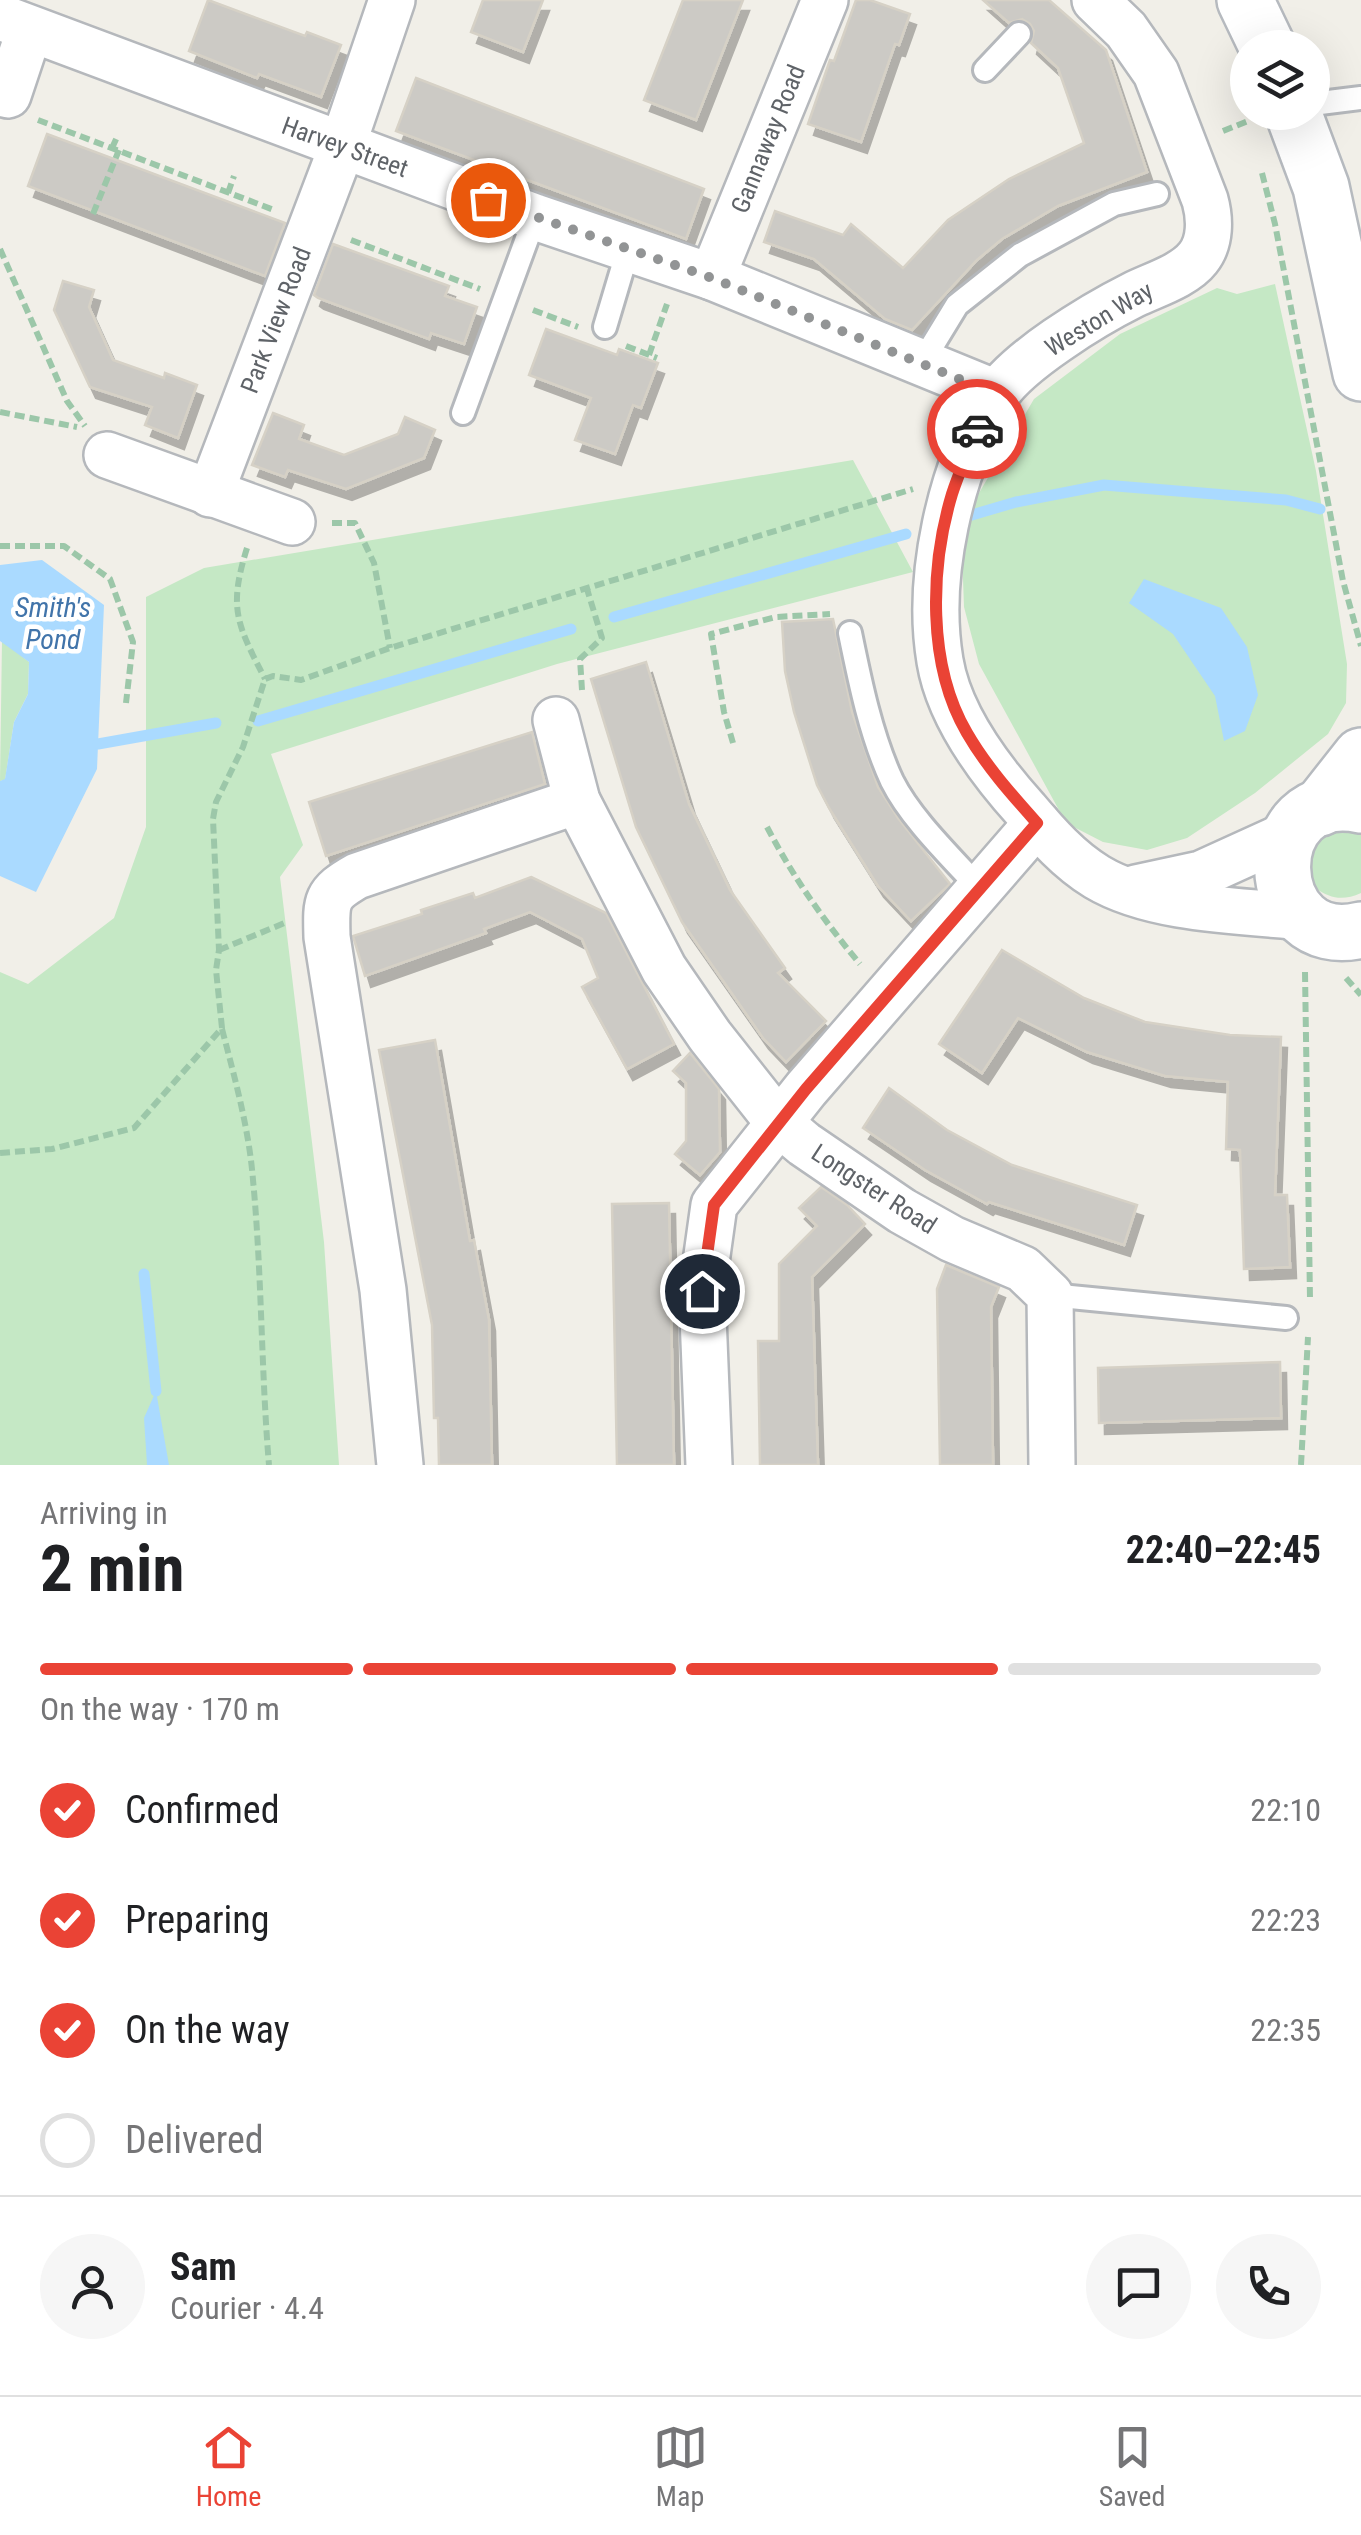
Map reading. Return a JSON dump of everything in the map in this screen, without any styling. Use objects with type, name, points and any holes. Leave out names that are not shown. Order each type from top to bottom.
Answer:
[{"type":"street","name":"Park View Road","points":[[210,494],[342,146],[392,0]]},
{"type":"street","name":"Gannaway Road","points":[[712,278],[825,0]]},
{"type":"street","name":"Weston Way","points":[[1095,0],[1126,30],[1156,72],[1206,200],[1206,247],[1196,261],[1181,271],[1110,306],[1047,348],[996,394],[952,494],[936,603],[940,663],[965,730],[1001,782],[1066,854],[1098,878],[1124,890],[1334,940]]},
{"type":"street","points":[[1245,0],[1259,30]]},
{"type":"street","name":"Harvey Street","points":[[8,95],[15,23],[535,217],[712,278],[996,394]]},
{"type":"street","points":[[1274,130],[1321,187],[1361,373]]},
{"type":"street","points":[[107,455],[275,517]]},
{"type":"street","name":"Longster Road","points":[[556,720],[577,800],[664,969],[710,1036],[778,1122],[902,1211],[952,1239],[1023,1269],[1050,1295]]},
{"type":"street","points":[[1334,940],[1292,904],[1280,869],[1282,851],[1324,816],[1361,756]]},
{"type":"street","points":[[400,1465],[383,1290],[326,937],[326,906],[334,889],[357,876],[577,800]]},
{"type":"street","points":[[1124,890],[1202,874],[1324,816]]},
{"type":"street","points":[[709,1465],[702,1291],[714,1205],[778,1122],[1037,823]]},
{"type":"street","points":[[1050,1295],[1052,1465]]},
{"type":"lane","points":[[985,70],[1019,34]]},
{"type":"lane","points":[[1330,101],[1360,95]]},
{"type":"lane","points":[[922,364],[958,305],[1020,255],[1114,204],[1157,194]]},
{"type":"lane","points":[[463,413],[535,217]]},
{"type":"lane","points":[[604,327],[628,250]]},
{"type":"lane","points":[[850,633],[870,718],[893,783],[933,837],[980,889]]},
{"type":"lane","points":[[1050,1295],[1298,1317]]},
{"type":"path","points":[[93,214],[117,137]]},
{"type":"path","points":[[1258,155],[1279,242],[1343,582],[1361,646]]},
{"type":"path","points":[[228,192],[234,176]]},
{"type":"path","points":[[0,249],[67,400],[87,429],[0,412]]},
{"type":"path","points":[[265,679],[273,676],[301,680],[390,648],[916,488],[952,494]]},
{"type":"path","points":[[269,1465],[253,1181],[245,1120],[222,1028],[216,970],[219,950],[213,819],[216,802],[243,747],[265,679],[240,628],[236,607],[240,571],[275,517],[355,523],[374,563],[390,648]]},
{"type":"path","points":[[0,546],[64,546],[110,580],[133,642],[126,703]]},
{"type":"path","points":[[556,720],[582,700],[580,658],[602,638],[587,588]]},
{"type":"path","points":[[734,744],[710,634],[776,617],[842,613],[850,633]]},
{"type":"path","points":[[767,827],[790,871],[829,927],[864,969],[890,992]]},
{"type":"path","points":[[219,950],[253,936]]},
{"type":"path","points":[[1298,1317],[1334,940]]},
{"type":"path","points":[[0,1153],[52,1148],[134,1128],[222,1028]]},
{"type":"path","points":[[1302,1465],[1308,1335]]},
{"type":"green space","points":[[1275,284],[1316,471],[1347,664],[1346,703],[1328,734],[1255,793],[1187,838],[1147,850],[1103,842],[1066,823],[979,664],[964,607],[965,517],[1034,399],[1120,334],[1217,288],[1237,294]]},
{"type":"green space","points":[[853,460],[913,572],[557,664],[271,754],[303,845],[280,877],[324,1242],[339,1465],[0,1465],[0,972],[28,984],[114,918],[146,827],[146,597],[204,568]]},
{"type":"green space","points":[[2,640],[29,662],[28,694],[14,722],[5,780],[0,781]]},
{"type":"green space","points":[[1361,831],[1361,893],[1337,898],[1315,888],[1305,853],[1319,832]]},
{"type":"water","name":"Smith's Pond","points":[[42,560],[104,605],[97,769],[36,892],[0,876],[0,781],[5,779],[14,722],[28,694],[29,662],[0,641],[0,565]]},
{"type":"water","points":[[1144,579],[1221,608],[1247,647],[1258,695],[1245,731],[1224,741],[1215,696],[1173,634],[1129,603]]},
{"type":"water","points":[[156,1391],[169,1465],[147,1465],[144,1418]]},
{"type":"building","points":[[208,0],[305,36],[307,32],[341,45],[321,97],[259,74],[257,78],[189,51]]},
{"type":"building","points":[[483,0],[543,0],[523,52],[471,32]]},
{"type":"building","points":[[683,0],[743,0],[696,120],[644,100]]},
{"type":"building","points":[[856,0],[870,0],[910,14],[899,45],[895,44],[861,142],[808,124]]},
{"type":"building","points":[[983,0],[1049,0],[1106,50],[1147,172],[1058,206],[1002,239],[977,260],[912,330],[885,319],[814,259],[764,242],[775,211],[843,235],[851,224],[903,268],[948,220],[1009,179],[1084,143],[1058,68],[1031,43],[1034,31],[1030,24],[1022,19],[1009,23]]},
{"type":"building","points":[[416,78],[704,189],[686,239],[396,131]]},
{"type":"building","points":[[47,134],[285,223],[265,276],[28,186]]},
{"type":"building","points":[[333,244],[449,286],[445,296],[477,307],[464,344],[431,333],[429,339],[314,295]]},
{"type":"building","points":[[63,281],[94,290],[89,307],[113,360],[197,385],[178,438],[145,425],[152,407],[90,387],[54,310]]},
{"type":"building","points":[[546,329],[617,355],[619,349],[658,363],[641,408],[633,405],[615,454],[575,440],[591,398],[529,375]]},
{"type":"building","points":[[273,413],[304,425],[299,439],[344,455],[398,434],[405,417],[435,430],[424,458],[346,489],[288,470],[285,477],[252,465]]},
{"type":"building","points":[[833,619],[852,712],[878,787],[950,884],[911,921],[878,886],[829,808],[817,785],[794,712],[785,671],[782,622]]},
{"type":"building","points":[[646,662],[689,804],[730,890],[785,968],[778,973],[826,1021],[786,1062],[763,1038],[682,922],[636,827],[591,679]]},
{"type":"building","points":[[532,732],[545,784],[326,856],[309,802]]},
{"type":"building","points":[[531,877],[606,913],[674,1044],[627,1069],[582,987],[598,978],[582,939],[530,912],[484,929],[486,933],[365,976],[353,936],[422,914],[421,910],[473,893],[475,898]]},
{"type":"building","points":[[1002,950],[1084,998],[1145,1022],[1230,1035],[1281,1037],[1275,1195],[1287,1195],[1290,1267],[1244,1269],[1240,1150],[1226,1149],[1228,1082],[1165,1076],[1087,1052],[1018,1018],[982,1073],[939,1044]]},
{"type":"building","points":[[435,1040],[470,1241],[474,1240],[489,1320],[492,1465],[439,1465],[432,1325],[379,1050]]},
{"type":"building","points":[[690,1053],[719,1089],[720,1152],[700,1175],[675,1154],[686,1141],[686,1083],[673,1071]]},
{"type":"building","points":[[889,1088],[947,1130],[1012,1165],[1137,1205],[1124,1245],[987,1204],[925,1170],[863,1128]]},
{"type":"building","points":[[821,1187],[865,1224],[812,1277],[818,1465],[760,1465],[758,1341],[779,1341],[779,1264],[817,1226],[799,1208]]},
{"type":"building","points":[[669,1203],[674,1465],[617,1465],[612,1204]]},
{"type":"building","points":[[946,1265],[999,1287],[991,1307],[993,1465],[940,1465],[937,1289]]},
{"type":"building","points":[[1280,1362],[1281,1418],[1099,1423],[1098,1368]]},
{"type":"waterway","points":[[965,517],[1016,502],[1104,485],[1286,500],[1320,509]]},
{"type":"waterway","points":[[614,617],[906,534]]},
{"type":"waterway","points":[[258,721],[571,629]]},
{"type":"waterway","points":[[98,744],[216,723]]},
{"type":"waterway","points":[[144,1274],[156,1391]]},
{"type":"way so far","points":[[488,200],[712,278],[996,394],[977,429]]},
{"type":"route","points":[[702,1291],[714,1205],[806,1089],[1037,823],[1001,782],[965,730],[940,663],[936,603],[945,532],[952,494],[977,429]]}]
